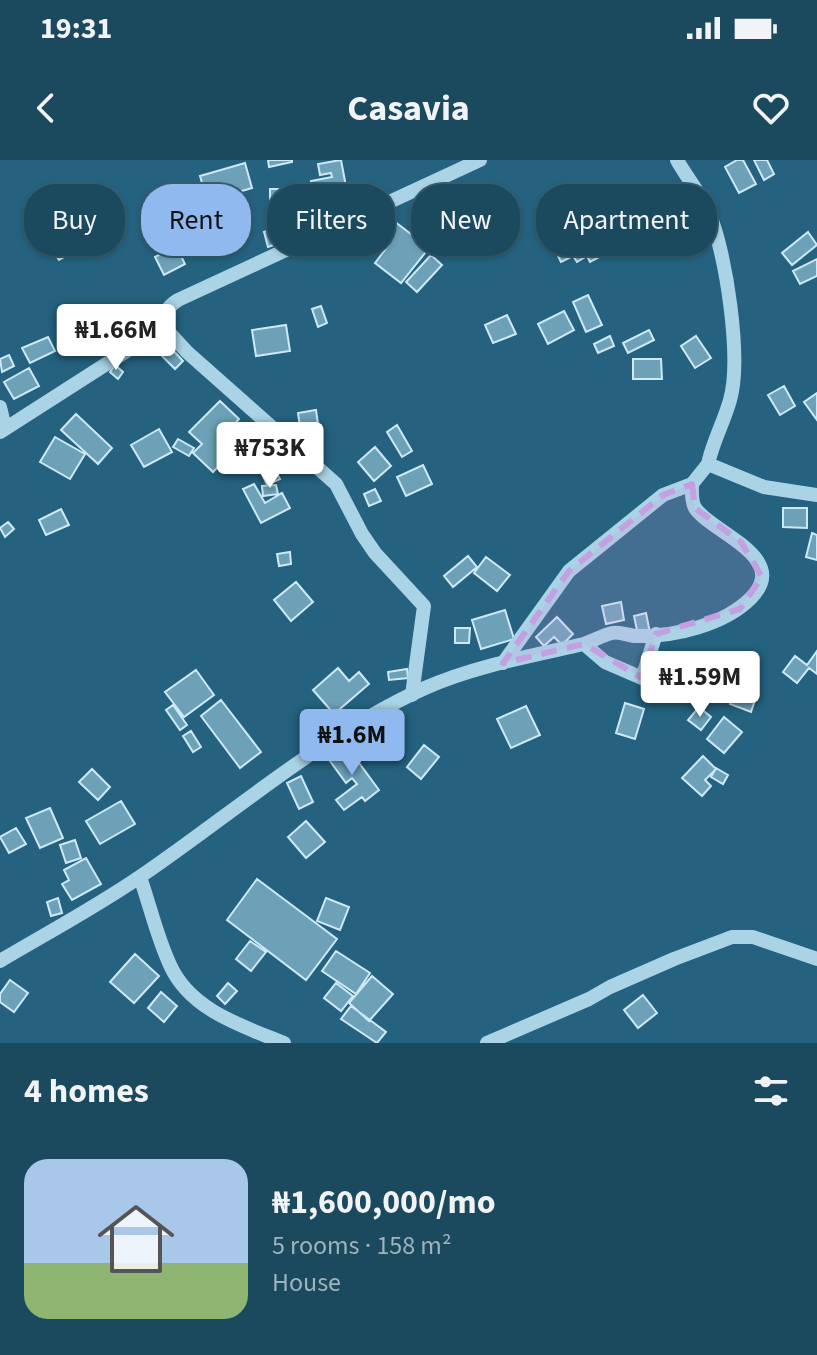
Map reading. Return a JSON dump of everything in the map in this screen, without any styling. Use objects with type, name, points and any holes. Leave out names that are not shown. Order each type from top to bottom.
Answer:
[{"type":"street","points":[[412,695],[424,606],[375,553],[336,484],[214,376],[164,327],[164,315],[170,305],[178,300],[480,160]]},
{"type":"street","points":[[503,663],[569,571],[663,495],[692,484],[708,464],[713,441],[730,400],[736,359],[719,243],[703,198],[687,179],[677,160]]},
{"type":"street","points":[[0,407],[3,430],[164,327]]},
{"type":"street","points":[[708,464],[764,487],[817,495]]},
{"type":"street","points":[[0,961],[140,877],[324,747],[412,695],[444,680],[584,644],[615,632],[634,636],[692,628],[740,609],[759,589],[762,577],[756,560],[741,542],[695,508],[692,484]]},
{"type":"street","points":[[584,644],[605,662],[649,681],[656,634]]},
{"type":"street","points":[[140,877],[171,967],[188,989],[204,1005],[233,1023],[284,1043]]},
{"type":"street","points":[[487,1043],[674,959],[732,937],[753,937],[817,959]]},
{"type":"highlighted area","points":[[692,484],[695,508],[741,542],[762,577],[740,609],[656,634],[642,678],[584,644],[503,663],[569,571],[663,495]]},
{"type":"building","points":[[268,160],[292,160],[292,162],[269,167]]},
{"type":"building","points":[[341,160],[346,184],[312,184],[311,181],[332,177],[331,173],[320,175],[318,164]]},
{"type":"building","points":[[743,160],[756,184],[739,193],[725,167]]},
{"type":"building","points":[[754,160],[767,160],[774,174],[764,180]]},
{"type":"building","points":[[245,163],[251,184],[202,184],[200,176]]},
{"type":"building","points":[[395,222],[411,234],[411,256],[423,256],[401,283],[375,263],[380,256],[395,256]]},
{"type":"building","points":[[808,232],[817,245],[792,265],[782,253]]},
{"type":"building","points":[[181,256],[185,264],[164,275],[155,257]]},
{"type":"building","points":[[430,256],[442,265],[417,292],[406,282]]},
{"type":"building","points":[[558,256],[573,256],[561,262]]},
{"type":"building","points":[[573,256],[587,256],[577,262]]},
{"type":"building","points":[[587,256],[601,256],[590,262]]},
{"type":"building","points":[[817,259],[817,276],[800,284],[793,271]]},
{"type":"building","points":[[588,295],[602,325],[586,332],[573,302]]},
{"type":"building","points":[[321,306],[327,323],[318,327],[312,309]]},
{"type":"building","points":[[564,311],[574,330],[548,344],[538,324]]},
{"type":"building","points":[[507,315],[516,334],[493,343],[485,325]]},
{"type":"building","points":[[286,325],[290,351],[256,356],[252,330]]},
{"type":"building","points":[[649,330],[654,340],[628,353],[623,343]]},
{"type":"building","points":[[610,336],[614,346],[598,353],[594,344]]},
{"type":"building","points":[[696,336],[711,358],[695,368],[681,346]]},
{"type":"building","points":[[48,337],[55,351],[30,363],[22,348]]},
{"type":"building","points":[[170,347],[183,361],[175,369],[161,355]]},
{"type":"building","points":[[9,355],[14,366],[2,372],[0,359]]},
{"type":"building","points":[[633,359],[661,359],[662,379],[633,379]]},
{"type":"building","points":[[115,365],[123,372],[118,379],[110,372]]},
{"type":"building","points":[[29,368],[39,386],[14,399],[4,382]]},
{"type":"building","points":[[784,386],[795,406],[780,415],[768,395]]},
{"type":"building","points":[[817,393],[817,420],[804,402]]},
{"type":"building","points":[[220,401],[239,419],[228,431],[233,435],[227,441],[235,449],[213,472],[193,453],[202,444],[189,432]]},
{"type":"building","points":[[316,410],[318,424],[300,427],[298,413]]},
{"type":"building","points":[[76,414],[112,448],[98,464],[61,430]]},
{"type":"building","points":[[397,425],[412,451],[402,457],[387,432]]},
{"type":"building","points":[[159,429],[172,452],[144,467],[131,445]]},
{"type":"building","points":[[55,437],[85,454],[70,479],[40,462]]},
{"type":"building","points":[[178,439],[194,448],[189,456],[173,447]]},
{"type":"building","points":[[375,447],[391,466],[374,481],[358,462]]},
{"type":"building","points":[[423,465],[432,484],[406,496],[397,477]]},
{"type":"building","points":[[273,466],[280,479],[267,485],[261,472]]},
{"type":"building","points":[[254,484],[265,503],[282,493],[290,508],[261,523],[243,489]]},
{"type":"building","points":[[276,485],[278,494],[263,496],[262,486]]},
{"type":"building","points":[[375,489],[381,501],[369,506],[364,494]]},
{"type":"building","points":[[783,508],[807,508],[807,528],[783,527]]},
{"type":"building","points":[[61,509],[69,525],[46,535],[39,520]]},
{"type":"building","points":[[8,522],[14,529],[5,537],[0,528]]},
{"type":"building","points":[[812,533],[817,535],[817,560],[806,557]]},
{"type":"building","points":[[290,552],[291,564],[279,566],[277,554]]},
{"type":"building","points":[[468,556],[477,567],[453,587],[444,576]]},
{"type":"building","points":[[486,557],[510,575],[497,591],[474,573]]},
{"type":"building","points":[[296,582],[313,602],[291,621],[274,600]]},
{"type":"building","points":[[621,602],[624,620],[606,624],[602,606]]},
{"type":"building","points":[[505,610],[514,639],[481,649],[472,620]]},
{"type":"building","points":[[646,613],[650,633],[638,635],[634,616]]},
{"type":"building","points":[[557,617],[573,634],[562,645],[554,637],[544,646],[536,637]]},
{"type":"building","points":[[455,628],[470,628],[469,643],[455,643]]},
{"type":"building","points":[[817,651],[817,674],[809,668],[797,683],[783,672],[795,656],[807,665]]},
{"type":"building","points":[[338,668],[349,681],[359,672],[369,684],[334,714],[313,690]]},
{"type":"building","points":[[407,669],[408,678],[389,680],[388,672]]},
{"type":"building","points":[[196,670],[214,695],[184,717],[165,692]]},
{"type":"building","points":[[737,684],[758,691],[751,712],[730,704]]},
{"type":"building","points":[[221,700],[261,752],[240,768],[201,716]]},
{"type":"building","points":[[625,703],[644,709],[635,739],[616,733]]},
{"type":"building","points":[[173,705],[187,725],[180,730],[166,710]]},
{"type":"building","points":[[526,706],[540,735],[511,748],[497,719]]},
{"type":"building","points":[[699,707],[711,717],[701,730],[688,720]]},
{"type":"building","points":[[724,717],[742,732],[724,753],[707,739]]},
{"type":"building","points":[[191,731],[201,747],[193,752],[183,736]]},
{"type":"building","points":[[345,744],[379,790],[365,801],[362,797],[344,810],[336,800],[357,784],[352,778],[346,783],[327,757]]},
{"type":"building","points":[[424,745],[439,757],[421,779],[407,767]]},
{"type":"building","points":[[703,756],[716,769],[705,780],[711,786],[702,796],[682,778]]},
{"type":"building","points":[[716,768],[728,775],[723,784],[711,777]]},
{"type":"building","points":[[92,769],[110,787],[98,800],[79,782]]},
{"type":"building","points":[[301,776],[313,802],[299,809],[287,783]]},
{"type":"building","points":[[121,801],[135,824],[100,844],[86,821]]},
{"type":"building","points":[[50,808],[63,838],[40,848],[26,818]]},
{"type":"building","points":[[306,821],[325,842],[306,858],[288,837]]},
{"type":"building","points":[[16,828],[26,844],[9,853],[0,837]]},
{"type":"building","points":[[75,840],[81,858],[66,863],[60,845]]},
{"type":"building","points":[[86,858],[101,884],[72,900],[62,884],[69,880],[64,870]]},
{"type":"building","points":[[257,879],[337,939],[306,980],[227,920]]},
{"type":"building","points":[[58,898],[62,913],[51,916],[47,902]]},
{"type":"building","points":[[326,898],[349,907],[340,930],[317,921]]},
{"type":"building","points":[[250,941],[266,952],[251,971],[236,959]]},
{"type":"building","points":[[336,951],[370,973],[356,994],[322,971]]},
{"type":"building","points":[[135,954],[159,976],[134,1003],[110,982]]},
{"type":"building","points":[[372,976],[393,994],[369,1021],[349,1003]]},
{"type":"building","points":[[10,980],[28,993],[14,1012],[0,1002],[0,994]]},
{"type":"building","points":[[228,983],[237,991],[225,1004],[217,996]]},
{"type":"building","points":[[336,983],[353,996],[341,1011],[324,998]]},
{"type":"building","points":[[161,992],[177,1006],[164,1022],[148,1008]]},
{"type":"building","points":[[643,995],[657,1013],[638,1028],[624,1010]]},
{"type":"building","points":[[351,1006],[386,1032],[377,1043],[341,1019]]}]
